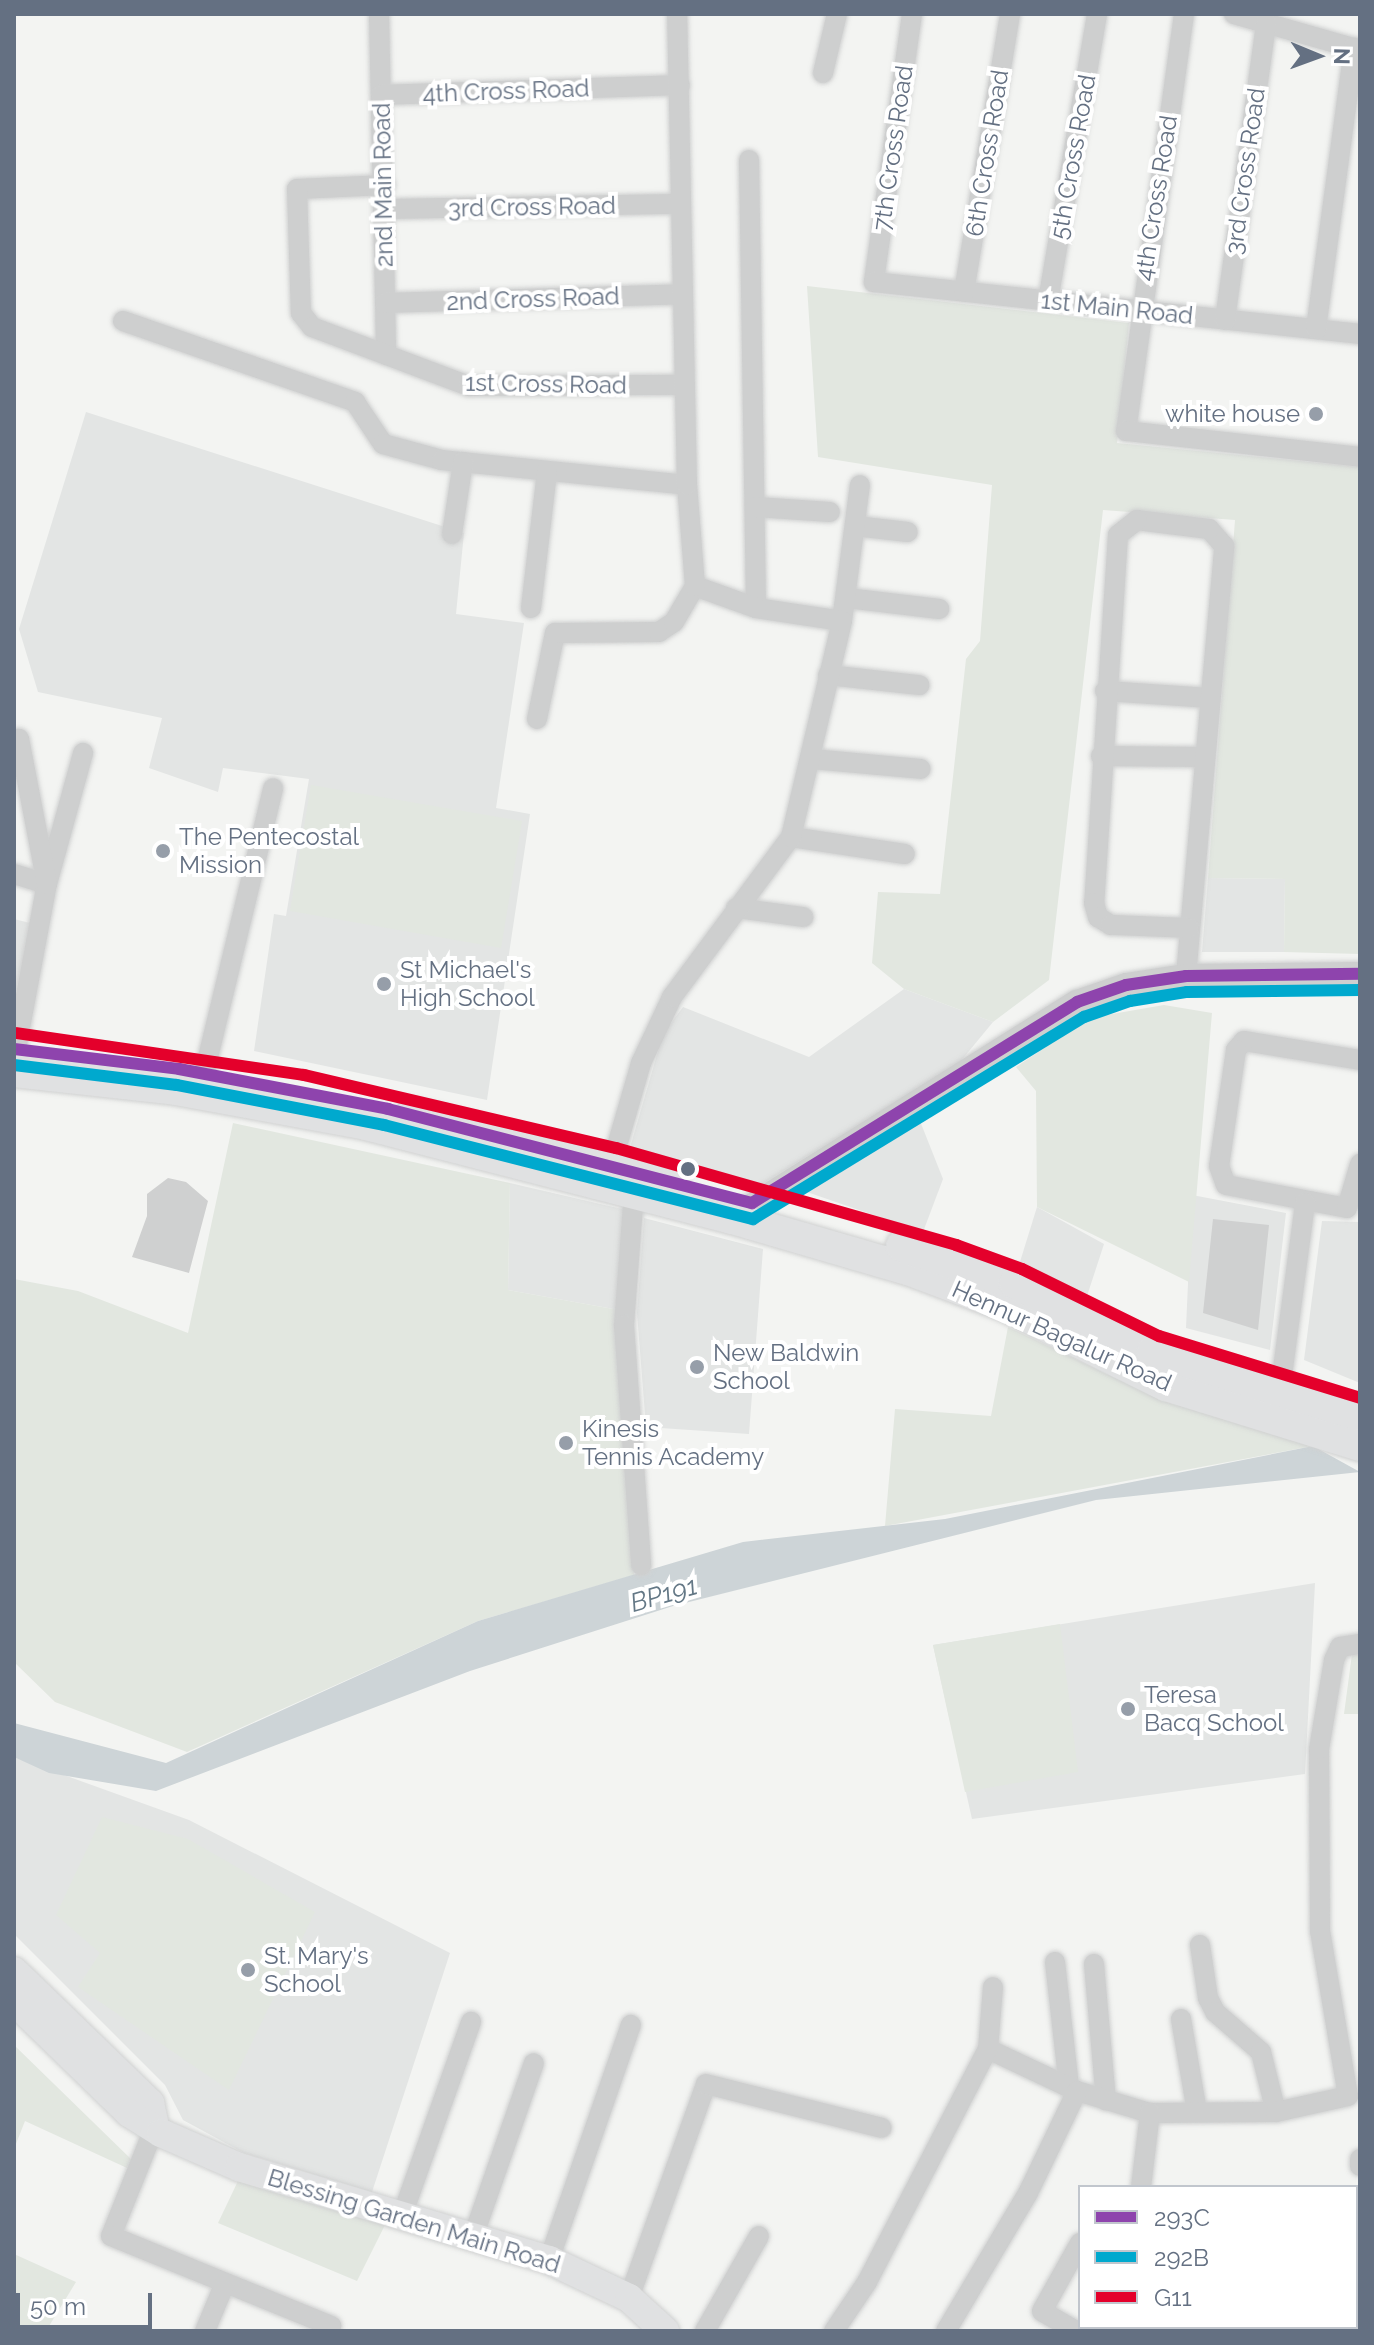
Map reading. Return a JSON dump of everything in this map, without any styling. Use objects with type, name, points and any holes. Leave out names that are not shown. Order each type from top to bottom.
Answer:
[{"type":"main road","name":"Hennur Bagalur Road","points":[[15,1056],[204,1074],[388,1109],[612,1163],[1004,1305],[1166,1385],[1360,1445]]},
{"type":"main road","name":"Hennur Bagalur Road","points":[[15,1056],[366,1124],[634,1192],[742,1211],[951,1260],[1015,1283],[1153,1351],[1360,1415]]},
{"type":"main road","points":[[14,1971],[150,2103],[155,2126]]},
{"type":"main road","name":"Blessing Garden Main Road","points":[[14,2001],[129,2113],[239,2167],[403,2213],[549,2260],[629,2298],[665,2331]]},
{"type":"street","name":"2nd Main Road","points":[[379,14],[385,185],[386,355]]},
{"type":"street","points":[[537,719],[555,633],[659,632],[674,622],[695,586],[687,485],[677,14]]},
{"type":"street","points":[[823,73],[837,14]]},
{"type":"street","name":"7th Cross Road","points":[[874,282],[912,14]]},
{"type":"street","name":"6th Cross Road","points":[[964,292],[1010,14]]},
{"type":"street","name":"5th Cross Road","points":[[1048,301],[1097,14]]},
{"type":"street","name":"4th Cross Road","points":[[1184,14],[1138,310],[1126,431],[1360,457]]},
{"type":"street","points":[[1234,14],[1357,49],[1316,329]]},
{"type":"street","name":"3rd Cross Road","points":[[1225,320],[1266,23]]},
{"type":"street","name":"4th Cross Road","points":[[381,95],[680,85]]},
{"type":"street","points":[[749,160],[756,608]]},
{"type":"street","name":"1st Cross Road","points":[[385,185],[297,189],[301,313],[312,327],[469,386],[684,385]]},
{"type":"street","name":"3rd Cross Road","points":[[383,209],[681,204]]},
{"type":"street","name":"1st Main Road","points":[[874,282],[1360,334]]},
{"type":"street","name":"2nd Cross Road","points":[[385,303],[682,294]]},
{"type":"street","points":[[123,321],[355,402],[383,444],[463,462],[687,485]]},
{"type":"street","points":[[452,534],[463,462]]},
{"type":"street","points":[[531,608],[547,471]]},
{"type":"street","points":[[612,1163],[641,1063],[672,997],[791,837],[812,759],[847,598],[860,485]]},
{"type":"street","points":[[756,507],[830,512]]},
{"type":"street","points":[[1186,976],[1223,538],[1209,529],[1137,520],[1118,535],[1101,756],[1095,911],[1111,925],[1189,928]]},
{"type":"street","points":[[855,526],[908,532]]},
{"type":"street","points":[[695,586],[756,608],[842,621]]},
{"type":"street","points":[[847,598],[939,609]]},
{"type":"street","points":[[828,675],[919,685]]},
{"type":"street","points":[[1105,691],[1210,698]]},
{"type":"street","points":[[19,739],[47,884]]},
{"type":"street","points":[[15,1056],[47,884],[83,753]]},
{"type":"street","points":[[1101,756],[1204,757]]},
{"type":"street","points":[[812,759],[921,769]]},
{"type":"street","points":[[204,1074],[273,788]]},
{"type":"street","points":[[791,837],[905,854]]},
{"type":"street","points":[[14,874],[47,884]]},
{"type":"street","points":[[736,908],[803,917]]},
{"type":"street","points":[[742,1211],[1077,1002],[1126,985],[1186,976],[1360,974]]},
{"type":"street","points":[[1360,1060],[1257,1039],[1236,1050],[1220,1178],[1226,1185],[1305,1203],[1347,1208],[1360,1164]]},
{"type":"street","points":[[634,1192],[624,1325],[641,1565]]},
{"type":"street","points":[[1280,1391],[1305,1203]]},
{"type":"street","points":[[988,2049],[1073,2088],[1150,2113],[1276,2112],[1354,2097],[1320,1931],[1319,1749],[1334,1660],[1340,1647],[1360,1644]]},
{"type":"street","points":[[1200,1945],[1211,2005],[1261,2052],[1276,2112]]},
{"type":"street","points":[[946,2331],[1028,2193],[1073,2088],[1055,1962]]},
{"type":"street","points":[[1094,1964],[1106,2100]]},
{"type":"street","points":[[834,2331],[867,2282],[988,2049],[993,1987]]},
{"type":"street","points":[[1181,2019],[1197,2112]]},
{"type":"street","points":[[403,2213],[471,2022]]},
{"type":"street","points":[[549,2260],[631,2025]]},
{"type":"street","points":[[473,2237],[534,2063]]},
{"type":"street","points":[[629,2298],[706,2084],[882,2128]]},
{"type":"street","points":[[1141,2185],[1150,2113]]},
{"type":"street","points":[[155,2126],[111,2236],[331,2326]]},
{"type":"street","points":[[1360,2159],[1360,2166]]},
{"type":"street","points":[[705,2331],[759,2236]]},
{"type":"street","points":[[1076,2331],[1042,2311],[1078,2247]]},
{"type":"street","points":[[205,2331],[225,2283]]},
{"type":"shaded area","points":[[807,286],[1129,323],[1117,443],[1360,467],[1360,954],[1284,952],[1285,879],[1208,878],[1235,520],[1103,510],[1049,980],[993,1022],[904,989],[872,963],[878,892],[940,894],[966,659],[980,641],[992,485],[818,457]]},
{"type":"shaded area","points":[[86,412],[464,533],[456,614],[524,623],[496,808],[530,814],[487,1100],[254,1051],[274,914],[286,916],[309,779],[223,768],[218,792],[149,768],[162,718],[38,692],[19,629]]},
{"type":"shaded area","points":[[311,785],[522,821],[501,948],[290,911]]},
{"type":"shaded area","points":[[1208,878],[1285,879],[1284,952],[1202,952]]},
{"type":"shaded area","points":[[14,919],[30,923],[14,1002]]},
{"type":"shaded area","points":[[904,989],[993,1022],[960,1062],[754,1189],[629,1151],[663,1034],[683,1007],[809,1057]]},
{"type":"shaded area","points":[[1164,1005],[1212,1013],[1189,1282],[1037,1207],[1036,1091],[1016,1067],[1089,1018]]},
{"type":"shaded area","points":[[918,1116],[943,1179],[923,1232],[804,1191]]},
{"type":"shaded area","points":[[233,1123],[510,1183],[508,1290],[619,1310],[634,1575],[478,1621],[187,1752],[55,1702],[14,1662],[14,1279],[78,1291],[188,1333]]},
{"type":"shaded area","points":[[510,1183],[626,1210],[619,1310],[508,1290]]},
{"type":"shaded area","points":[[1192,1195],[1286,1213],[1270,1350],[1186,1328]]},
{"type":"shaded area","points":[[1037,1207],[1104,1244],[1087,1296],[1019,1265]]},
{"type":"shaded area","points":[[644,1218],[763,1249],[749,1434],[646,1427],[637,1313]]},
{"type":"shaded area","points":[[1322,1221],[1360,1222],[1360,1383],[1304,1360]]},
{"type":"shaded area","points":[[1008,1327],[1163,1401],[1313,1446],[885,1526],[895,1409],[991,1416]]},
{"type":"shaded area","name":"Teresa Bacq School","points":[[1315,1583],[1305,1774],[972,1819],[933,1645]]},
{"type":"shaded area","points":[[1060,1624],[1078,1772],[965,1792],[933,1645]]},
{"type":"shaded area","points":[[1352,1654],[1360,1655],[1360,1714],[1344,1714]]},
{"type":"shaded area","name":"St. Mary's School","points":[[14,1757],[189,1820],[450,1953],[372,2192],[244,2153],[183,2120],[165,2085],[14,1934]]},
{"type":"shaded area","points":[[102,1817],[188,1839],[315,1912],[229,2090],[78,1987],[100,1953],[56,1915]]},
{"type":"shaded area","points":[[14,2045],[132,2160],[127,2168],[25,2121],[14,2149]]},
{"type":"shaded area","points":[[238,2181],[385,2225],[357,2281],[218,2223]]},
{"type":"shaded area","points":[[14,2254],[76,2282],[46,2331],[14,2331]]},
{"type":"water","name":"BP191","points":[[1313,1446],[1360,1472],[1096,1500],[673,1606],[470,1671],[156,1791],[49,1773],[14,1757],[14,1723],[166,1763],[478,1621],[743,1542],[945,1519]]},
{"type":"building","points":[[168,1178],[186,1182],[208,1201],[189,1273],[132,1257],[147,1216],[147,1194]]},
{"type":"building","points":[[1213,1219],[1269,1225],[1258,1330],[1203,1313]]},
{"type":"transit line","name":"293C","points":[[14,1049],[179,1069],[388,1109],[752,1203],[1077,1002],[1126,985],[1186,976],[1360,974]]},
{"type":"transit line","name":"292B","points":[[14,1065],[177,1085],[384,1125],[753,1219],[1084,1017],[1130,1001],[1187,992],[1360,990]]},
{"type":"transit line","name":"G11","points":[[16,1033],[304,1075],[616,1148],[956,1245],[1022,1269],[1159,1336],[1360,1398]]},
{"type":"place","name":"white house","points":[[1316,414]]},
{"type":"place","name":"The Pentecostal Mission","points":[[163,851]]},
{"type":"place","name":"St Michael's High School","points":[[384,984]]},
{"type":"place","name":"New Baldwin School","points":[[697,1367]]},
{"type":"place","name":"Kinesis Tennis Academy","points":[[566,1443]]},
{"type":"place","name":"Teresa Bacq School","points":[[1128,1709]]},
{"type":"place","name":"St. Mary's School","points":[[248,1970]]}]
